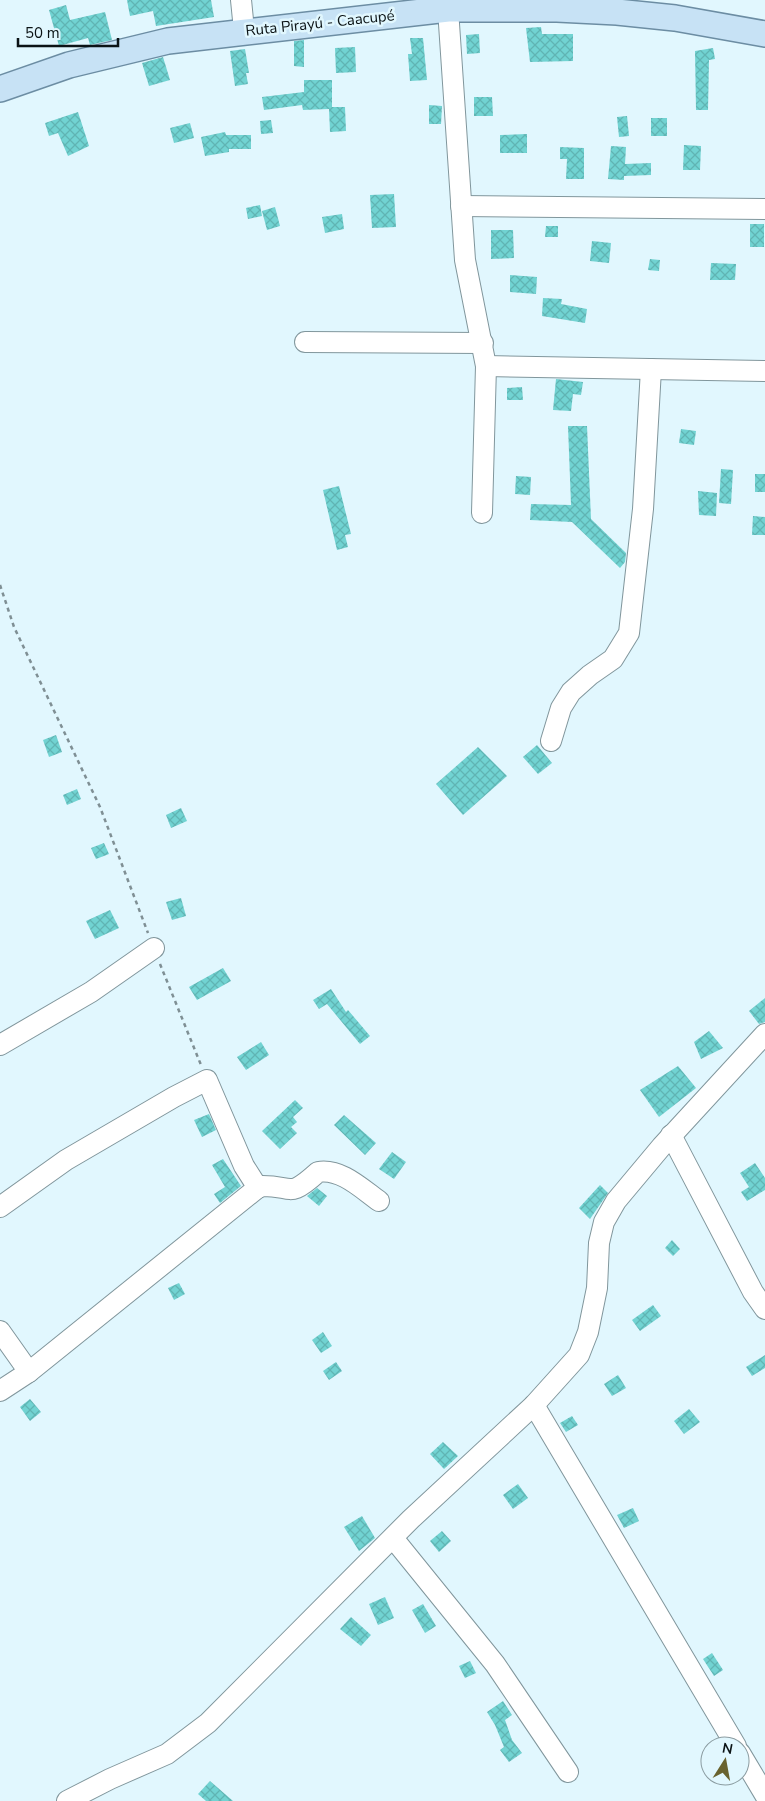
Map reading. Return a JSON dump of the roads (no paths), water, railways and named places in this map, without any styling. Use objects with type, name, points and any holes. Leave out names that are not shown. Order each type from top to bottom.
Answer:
[{"type":"main road","name":"Ruta Pirayú - Caacupé","points":[[0,89],[119,51],[168,41],[244,30],[448,9],[557,8],[617,12],[675,18],[765,34]]},
{"type":"street","points":[[241,0],[244,30]]},
{"type":"street","points":[[448,9],[465,260],[486,366],[482,513]]},
{"type":"street","points":[[461,206],[765,209]]},
{"type":"street","points":[[305,342],[483,344]]},
{"type":"street","points":[[486,366],[765,371]]},
{"type":"street","points":[[551,741],[561,708],[571,692],[590,675],[614,659],[629,633],[643,509],[651,369]]},
{"type":"street","points":[[0,1045],[90,992],[154,948]]},
{"type":"street","points":[[67,1801],[110,1779],[167,1754],[195,1734],[393,1538],[534,1405],[579,1355],[588,1332],[597,1288],[599,1243],[604,1222],[616,1201],[671,1135],[765,1034]]},
{"type":"street","points":[[0,1208],[66,1160],[174,1097],[208,1080],[244,1166],[258,1188]]},
{"type":"street","points":[[671,1135],[739,1267],[765,1310]]},
{"type":"street","points":[[0,1391],[29,1372],[258,1188],[266,1186],[283,1190],[298,1189],[318,1172],[329,1172],[344,1177],[379,1201]]},
{"type":"street","points":[[0,1331],[29,1372]]},
{"type":"street","points":[[534,1405],[730,1736]]},
{"type":"street","points":[[393,1538],[495,1664],[568,1772]]},
{"type":"street","points":[[750,1770],[765,1795]]}]
